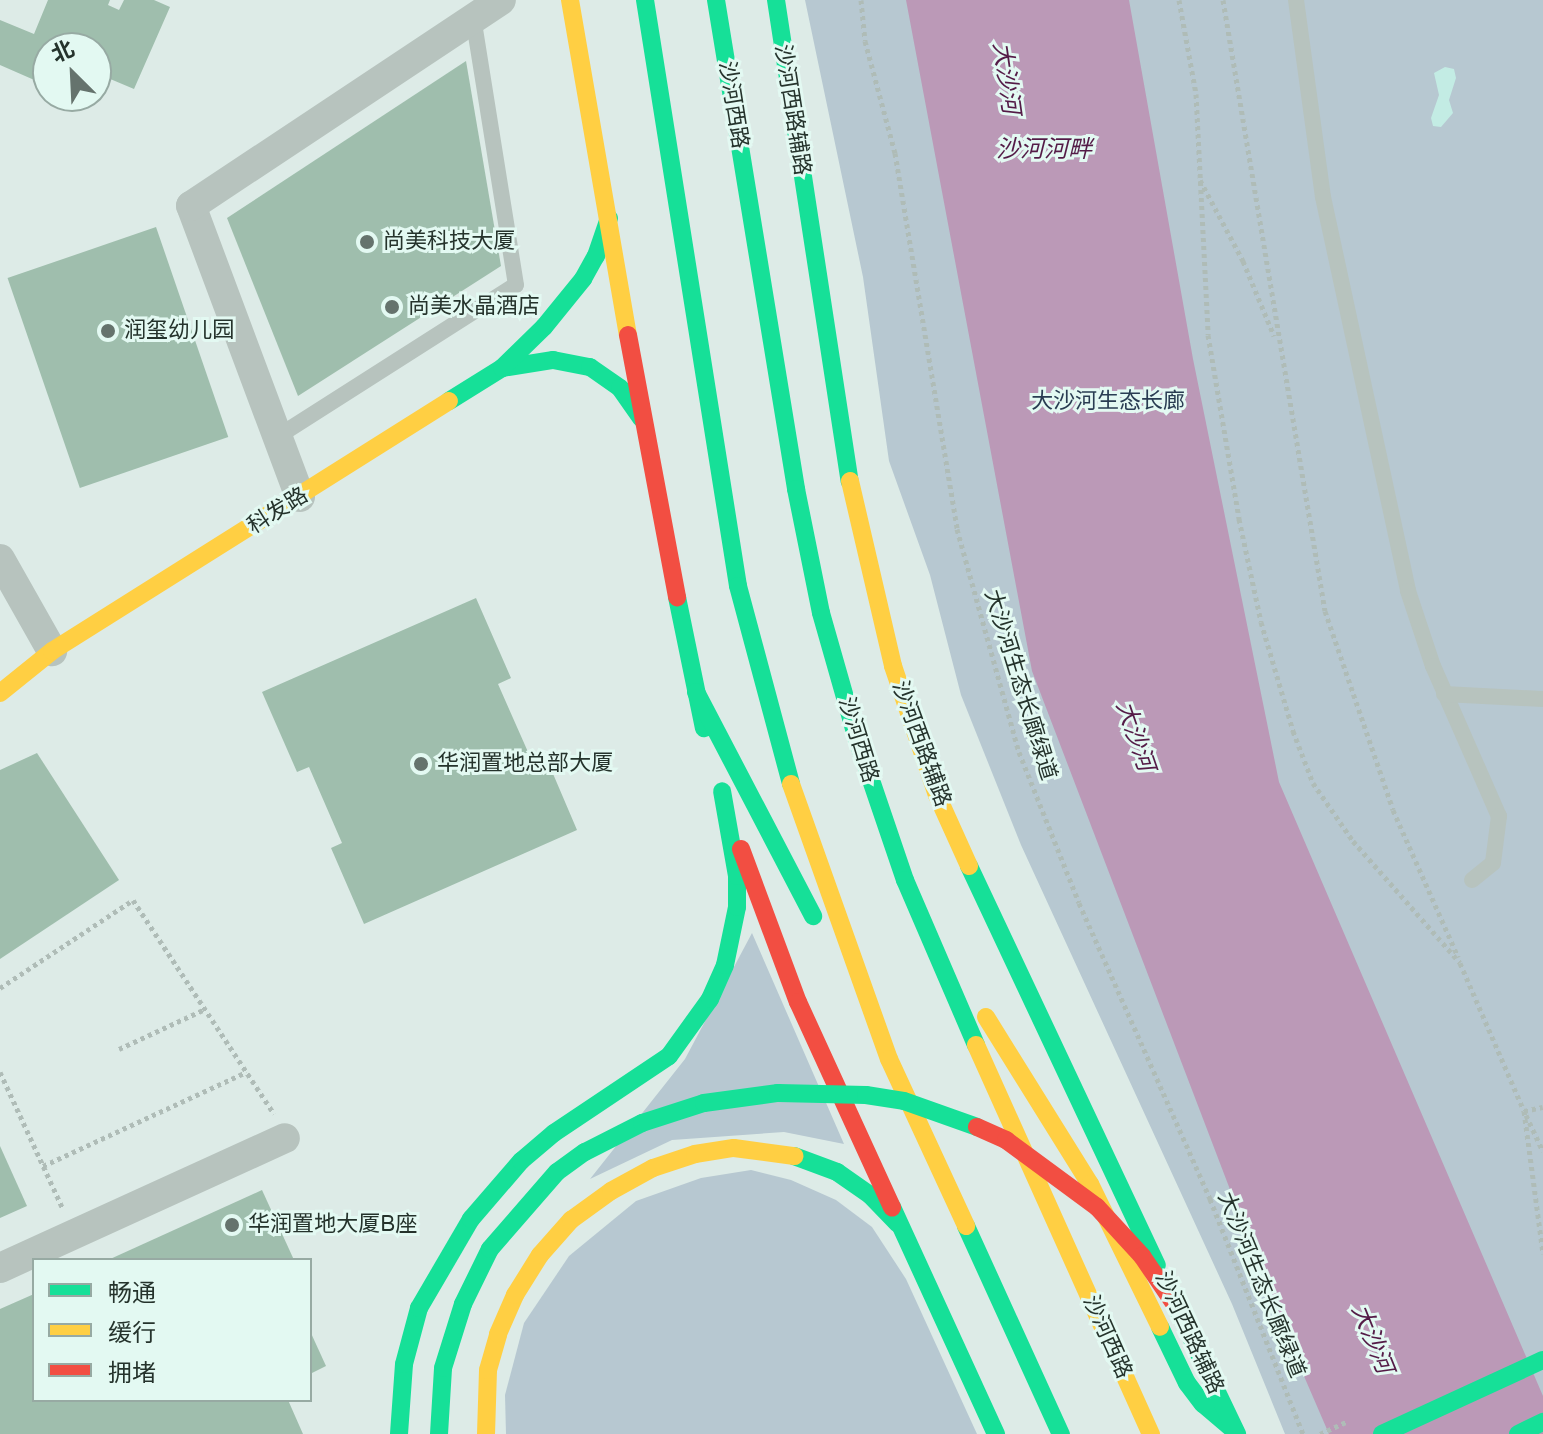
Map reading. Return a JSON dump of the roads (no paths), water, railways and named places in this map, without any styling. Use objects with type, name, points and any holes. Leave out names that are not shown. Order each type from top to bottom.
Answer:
[{"type":"main road","points":[[570,0],[644,423],[696,692],[722,791],[763,915],[898,1224],[996,1434]]},
{"type":"main road","points":[[645,0],[738,586],[786,770],[889,1059]]},
{"type":"main road","name":"沙河西路","points":[[716,0],[807,550],[837,674],[876,800],[905,880],[990,1081],[1151,1434]]},
{"type":"main road","name":"沙河西路辅路","points":[[776,2],[855,516],[893,666],[937,795],[1233,1431]]},
{"type":"main road","points":[[502,368],[544,327],[583,279],[596,256],[609,218]]},
{"type":"main road","points":[[502,368],[553,360],[590,367],[620,388],[644,423]]},
{"type":"main road","name":"科发路","points":[[0,693],[52,651],[502,368]]},
{"type":"main road","name":"科发路","points":[[13,660],[52,651]]},
{"type":"main road","points":[[696,692],[889,1059],[1061,1434]]},
{"type":"main road","points":[[399,1434],[404,1364],[419,1308],[471,1219],[521,1161],[554,1133],[669,1056],[710,999],[725,965],[737,907],[737,876],[722,791]]},
{"type":"main road","points":[[905,880],[1084,1174],[1187,1383],[1233,1431]]},
{"type":"main road","points":[[439,1434],[443,1368],[463,1304],[490,1249],[535,1194],[585,1152],[642,1123],[704,1103],[739,1096],[825,1092],[866,1095],[939,1111],[978,1126],[1036,1159],[1097,1207],[1142,1256],[1176,1306]]},
{"type":"main road","points":[[486,1434],[488,1370],[498,1334],[515,1295],[540,1255],[571,1220],[611,1191],[653,1168],[695,1154],[734,1148],[795,1156],[837,1172],[870,1195],[898,1224]]},
{"type":"main road","points":[[1382,1434],[1543,1360]]},
{"type":"main road","points":[[1518,1434],[1543,1422]]},
{"type":"street","points":[[300,497],[191,206],[501,0]]},
{"type":"street","points":[[0,559],[52,651]]},
{"type":"street","points":[[0,1268],[285,1138]]},
{"type":"lane","points":[[1296,0],[1323,197],[1408,591],[1444,694],[1499,816],[1493,863],[1472,880]]},
{"type":"lane","points":[[277,437],[516,285],[473,17]]},
{"type":"lane","points":[[1444,694],[1543,699]]},
{"type":"water","name":"沙河河畔","points":[[906,0],[1129,0],[1193,359],[1279,782],[1543,1396],[1543,1434],[1329,1434],[1281,1323],[1032,671]]},
{"type":"place","name":"尚美科技大厦","points":[[367,242]]},
{"type":"place","name":"尚美水晶酒店","points":[[392,307]]},
{"type":"place","name":"润玺幼儿园","points":[[108,331]]},
{"type":"place","name":"华润置地总部大厦","points":[[421,764]]},
{"type":"place","name":"华润置地大厦B座","points":[[232,1225]]},
{"type":"water label","name":"大沙河","points":[[1006,78]]},
{"type":"water label","name":"大沙河","points":[[1135,736]]},
{"type":"water label","name":"大沙河","points":[[1372,1339]]},
{"type":"park label","name":"大沙河生态长廊","points":[[1108,402]]}]
